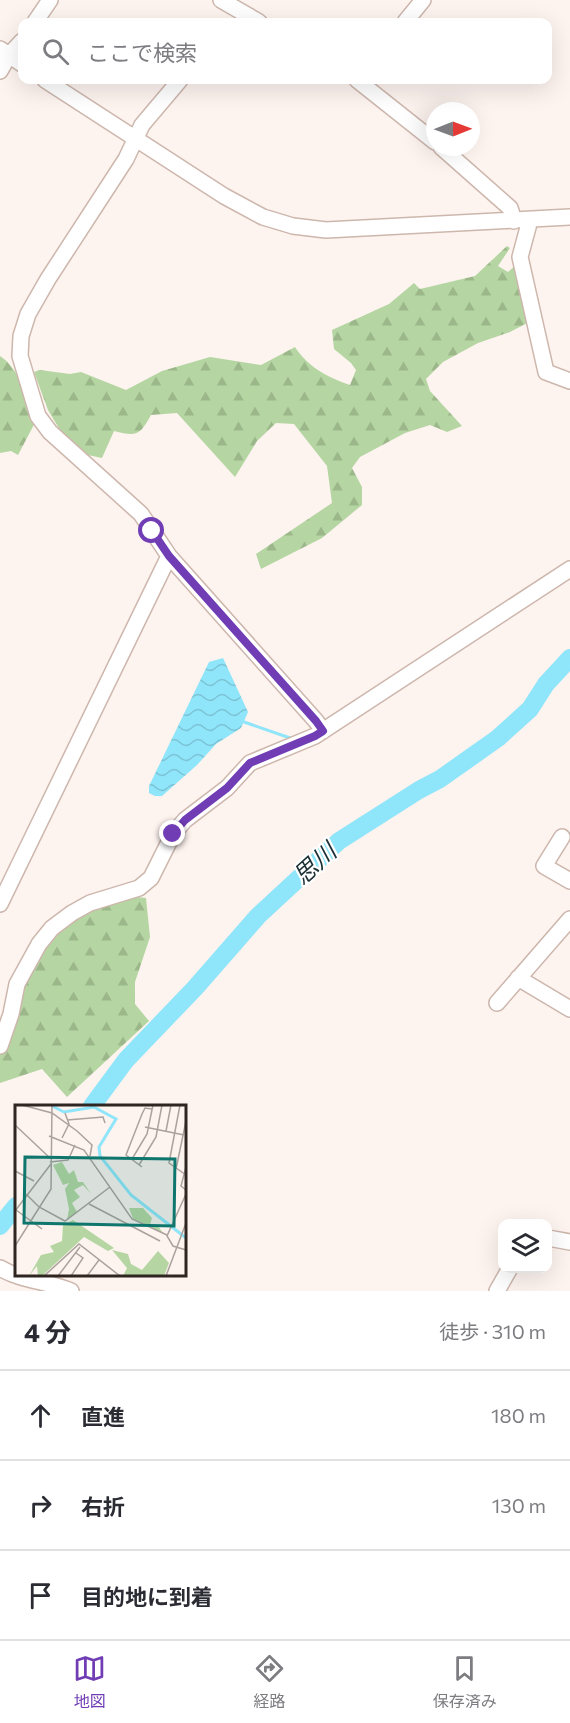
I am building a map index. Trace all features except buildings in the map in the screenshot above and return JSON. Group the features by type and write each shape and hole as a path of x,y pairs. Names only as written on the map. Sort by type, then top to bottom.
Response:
{"street":[{"path":"38,18 50,0"},
{"path":"408,18 423,0"},
{"path":"231,2 248,18"},
{"path":"0,71 4,52 18,43"},
{"path":"4,52 18,61"},
{"path":"51,84 224,196 263,217 293,226 326,230 514,221 569,215"},
{"path":"177,84 142,125 126,159 48,279 28,314 21,336 20,356 38,416 50,432 141,514 169,556 323,731"},
{"path":"365,84 426,135"},
{"path":"451,156 510,208 514,221"},
{"path":"530,220 520,256 546,372 570,381"},
{"path":"0,904 169,556"},
{"path":"0,1046 11,1014 17,984 39,944 52,928 90,903 139,888 151,878 173,834 185,820 227,788 250,763 315,736 570,569"},
{"path":"562,837 544,866 570,881"},
{"path":"497,1003 570,920"},
{"path":"519,978 570,1009"},
{"path":"552,1240 570,1242"},
{"path":"0,1268 15,1275"},
{"path":"497,1291 508,1273"},
{"path":"20,1276 71,1291"}],"green space":[{"path":"507,246 510,248 498,266 508,272 517,264 529,322 510,332 478,343 443,362 426,379 430,391 462,426 447,432 430,425 405,433 360,457 352,468 362,487 362,505 322,538 261,569 256,554 332,503 327,466 294,424 276,423 257,441 235,477 177,413 151,415 144,427 137,433 114,431 102,458 88,455 60,430 48,410 34,372 40,370 70,374 81,372 126,390 162,371 210,357 261,365 295,347 319,371 350,385 356,370 334,349 332,330 389,304 414,283 420,289 475,276"},
{"path":"0,356 7,361 18,376 37,419 18,455 11,451 0,453"},
{"path":"129,896 146,898 150,937 135,982 135,1004 149,1021 67,1097 42,1069 0,1083 0,1049 22,983 51,934 81,913"}],"water":[{"path":"223,658 248,712 241,728 216,744 197,765 162,796 149,793 149,786 209,662"}],"waterway":[{"name":"思川","path":"93,1105 126,1060 195,988 258,916 339,841 440,779 498,738 530,709 546,684 570,658"},
{"path":"244,722 293,739"},
{"name":"思川","path":"0,1226 15,1207"}],"route":[{"path":"152,531 169,556 323,731 250,763 227,788 185,820 173,834"}]}
